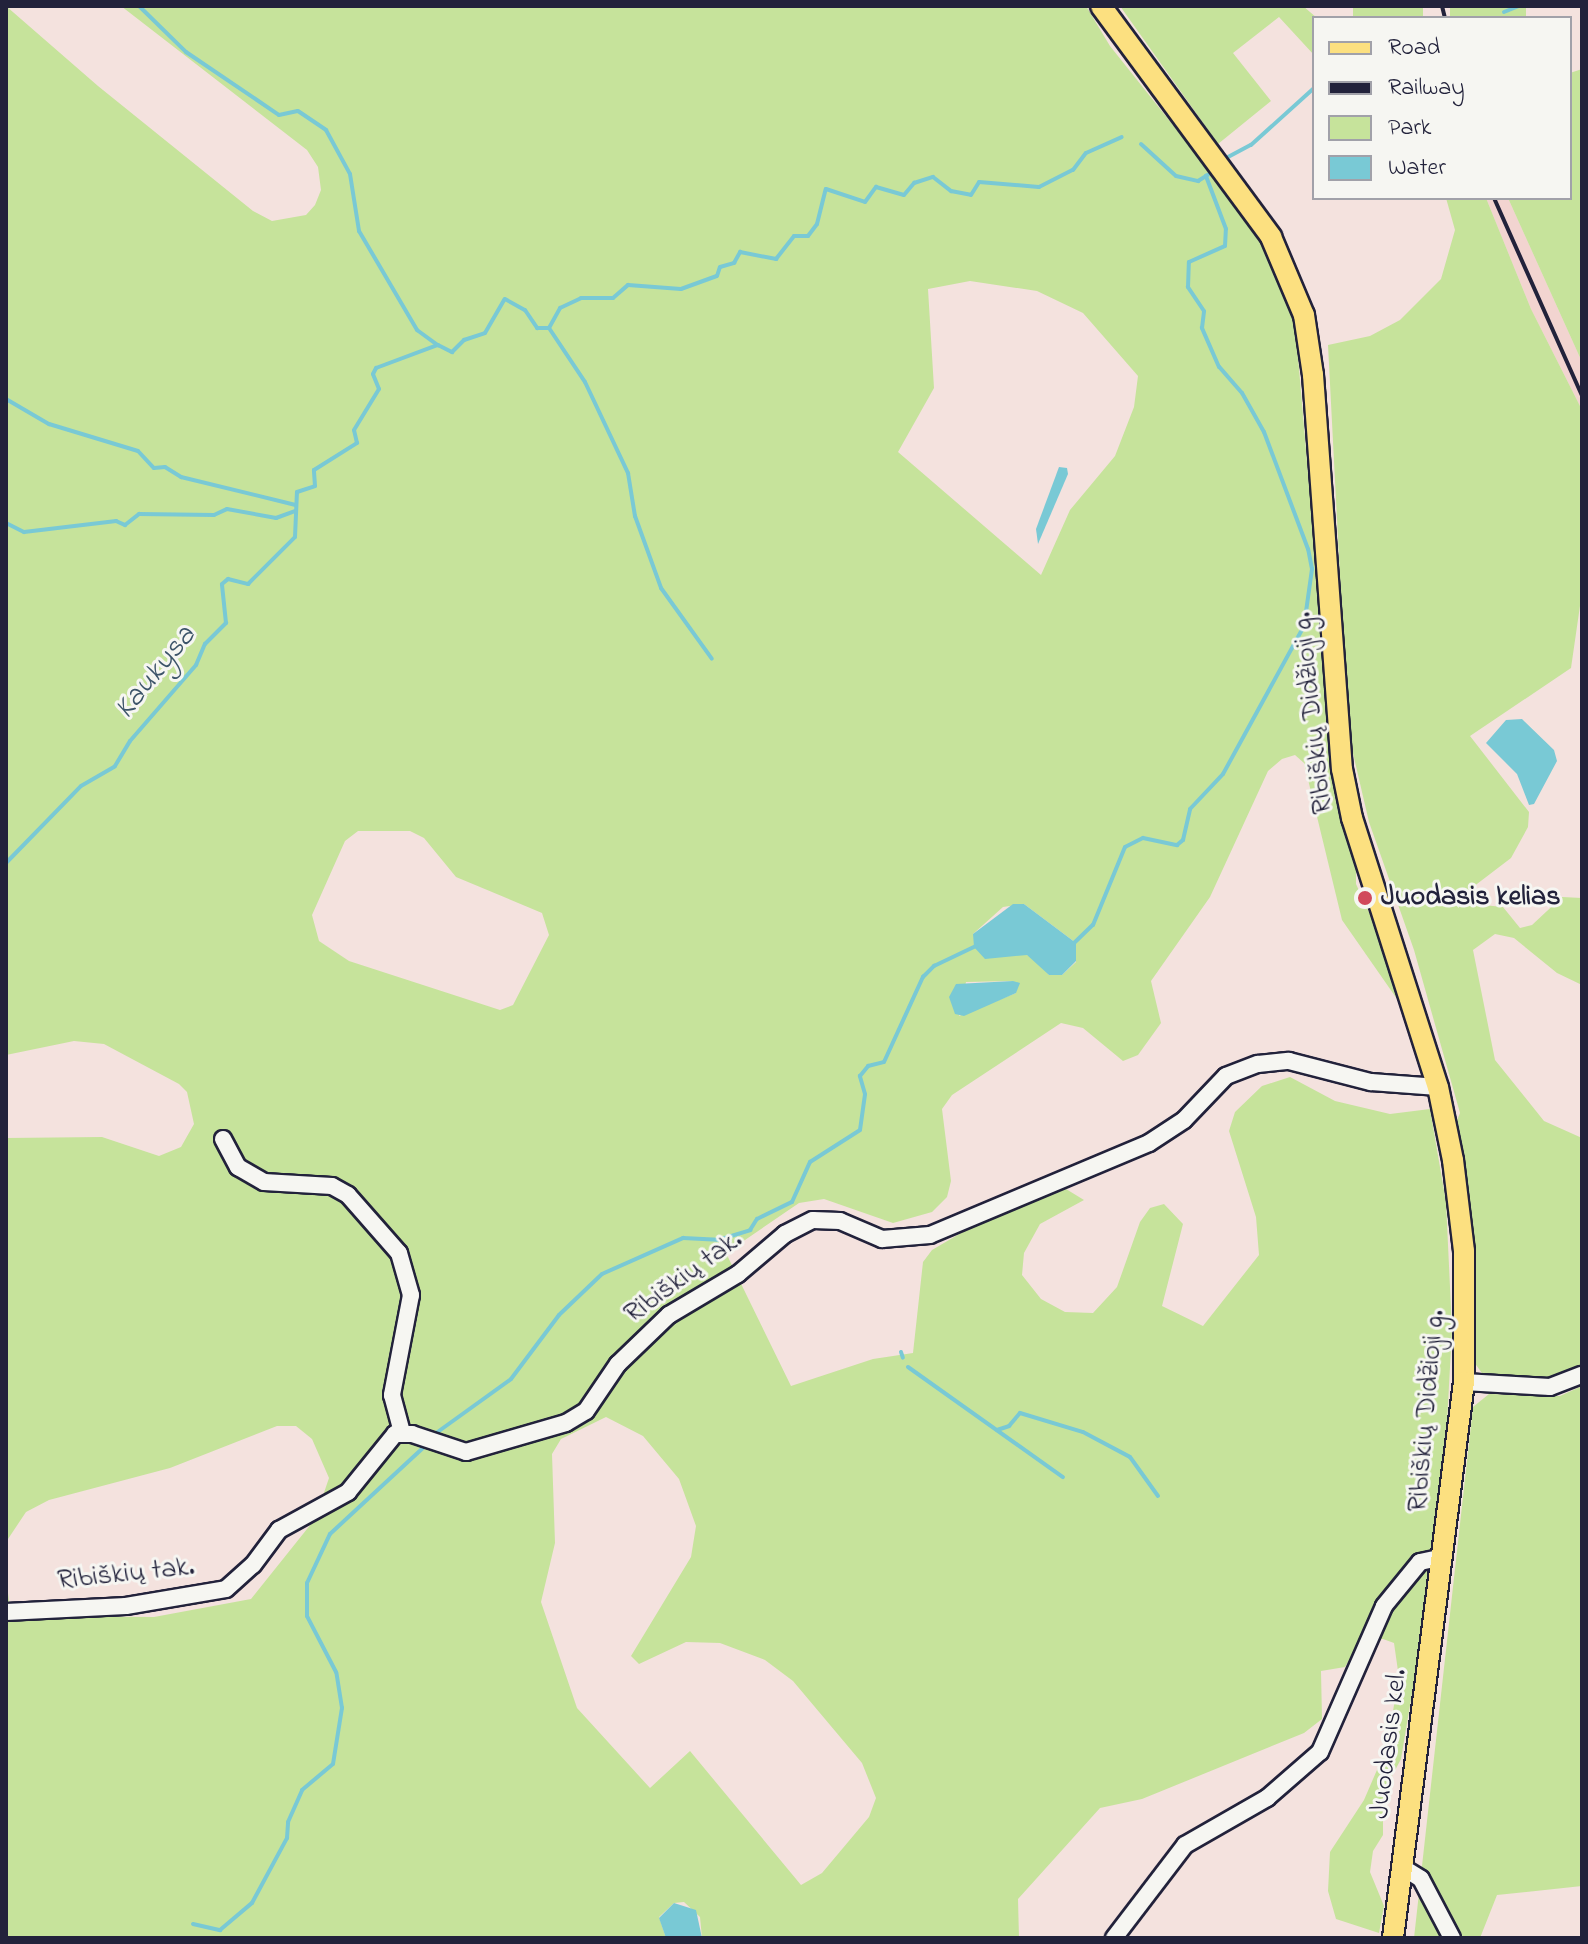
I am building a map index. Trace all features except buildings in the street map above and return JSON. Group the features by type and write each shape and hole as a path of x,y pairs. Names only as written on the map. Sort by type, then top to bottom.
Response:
{"main road":[{"name":"Ribiškių Didžioji g.","path":"1101,6 1271,237 1304,315 1313,375 1342,769 1352,818 1438,1087 1463,1237 1464,1382 1443,1557"},
{"name":"Juodasis kel.","path":"1393,1938 1443,1557"}],"street":[{"name":"Ribiškių tak.","path":"6,1612 126,1606 226,1589 253,1565 279,1530 348,1492 391,1438 402,1432 466,1452 566,1423 586,1411 618,1364 645,1336 738,1274 797,1226 828,1220 882,1239 930,1235 1157,1139 1184,1120 1226,1076 1258,1064 1289,1061 1371,1082 1438,1087"},
{"path":"223,1139 238,1167 264,1182 332,1186 348,1195 399,1253 411,1295 392,1395 402,1432"},
{"path":"1464,1382 1550,1387 1582,1375"},
{"path":"1114,1938 1185,1845 1267,1798 1320,1752 1384,1606 1420,1562 1443,1557"},
{"path":"1402,1867 1421,1879 1452,1938"}],"shaded area":[{"path":"1487,200 1509,200 1582,362 1582,410 1531,309"}],"green space":[{"path":"6,6 98,86 253,211 272,221 306,215 315,205 321,190 318,167 307,150 121,6 1086,6 1110,46 1247,218 1273,260 1295,322 1334,775 1356,859 1356,884 1380,936 1404,1009 1342,920 1304,763 1295,755 1282,759 1268,771 1210,897 1151,981 1161,1023 1138,1055 1123,1061 1083,1028 1061,1023 952,1095 942,1109 951,1181 947,1197 932,1212 893,1223 824,1199 799,1203 726,1253 791,1386 873,1359 913,1353 923,1262 932,1250 978,1223 1066,1189 1084,1200 1040,1224 1024,1253 1022,1275 1041,1299 1065,1312 1093,1313 1117,1287 1140,1222 1150,1208 1164,1204 1183,1224 1162,1306 1203,1326 1259,1255 1256,1217 1229,1131 1235,1112 1262,1086 1290,1077 1335,1101 1390,1114 1430,1109 1446,1202 1452,1330 1446,1441 1428,1598 1401,1759 1383,1793 1383,1835 1373,1851 1370,1872 1384,1906 1379,1933 1336,1919 1328,1891 1330,1852 1364,1800 1386,1749 1399,1678 1394,1643 1383,1639 1361,1640 1345,1667 1321,1671 1322,1719 1304,1733 1142,1799 1100,1808 1018,1899 1019,1938 702,1938 700,1917 684,1902 674,1903 659,1917 666,1938 6,1938 6,1578 11,1616 154,1617 251,1599 315,1519 329,1478 312,1439 296,1426 277,1426 170,1468 49,1500 26,1512 6,1542 6,1138 102,1137 159,1156 181,1147 194,1124 187,1092 179,1084 104,1044 74,1041 6,1055","holes":["970,281 1037,291 1083,313 1138,376 1134,407 1115,456 1070,510 1041,575 898,452 934,388 928,289","358,831 410,831 424,838 456,877 542,913 549,935 513,1005 500,1010 349,961 319,941 312,915 345,841","1024,904 1076,943 1076,962 1062,975 1049,975 1035,958 973,934 1003,907","1013,981 1016,993 959,1016 966,982","606,1417 643,1436 679,1479 696,1526 691,1557 631,1656 639,1664 686,1642 720,1643 765,1660 793,1681 862,1763 876,1798 869,1817 822,1873 801,1885 690,1751 650,1788 577,1708 541,1602 555,1543 552,1454 561,1439"]},
{"path":"1120,6 1303,6 1315,16 1312,16 1312,53 1279,17 1233,53 1271,101 1218,144"},
{"path":"1353,6 1423,6 1423,16 1353,16"},
{"path":"1450,6 1526,6 1526,16 1450,16"},
{"path":"1582,69 1582,362 1509,200 1572,200 1572,72"},
{"path":"1447,200 1487,200 1531,309 1582,410 1582,592 1571,668 1470,736 1529,812 1528,827 1511,858 1473,887 1483,905 1503,907 1520,928 1532,925 1562,897 1582,898 1582,985 1557,973 1514,938 1495,934 1473,950 1495,1060 1544,1121 1582,1138 1582,1365 1568,1375 1543,1381 1484,1376 1474,1362 1472,1242 1456,1123 1460,1113 1414,950 1369,822 1348,732 1328,345 1370,336 1400,320 1441,279 1455,230"},
{"path":"1582,1386 1582,1886 1497,1895 1480,1938 1414,1938 1473,1407 1489,1394 1560,1396"}],"water":[{"path":"1059,467 1067,468 1068,474 1038,544 1036,529"},
{"path":"1522,719 1554,750 1557,761 1534,804 1529,805 1517,774 1486,743 1506,720"},
{"path":"1013,904 1024,904 1076,943 1076,961 1062,975 1049,975 1027,955 985,959 974,947 973,934"},
{"path":"1020,983 1016,993 964,1016 955,1014 949,997 956,984"},
{"path":"674,1903 696,1910 702,1938 666,1938 659,1918"}],"waterway":[{"path":"139,6 186,52 279,115 298,111 326,130 350,174 359,231 417,330 438,345"},
{"name":"Kaukysa","path":"1504,12 1519,6"},
{"name":"Kaukysa","path":"1228,157 1251,145 1312,90"},
{"name":"Kaukysa","path":"6,863 81,786 115,766 130,741 196,665 205,644 226,623 222,584 228,579 248,584 295,537 297,492 315,486 314,470 357,443 354,430 379,389 373,374 376,368 438,345 452,352 464,340 485,333 505,299 525,310 537,328 549,328 560,308 581,298 613,298 628,285 681,289 717,276 720,267 734,263 740,252 776,259 794,236 808,236 817,224 826,189 865,202 876,187 904,195 914,183 933,177 951,191 971,195 979,182 1039,187 1073,170 1086,153 1122,137"},
{"name":"Kaukysa","path":"1141,144 1176,176 1198,181 1209,174"},
{"path":"1073,944 1093,925 1125,847 1143,838 1177,845 1183,840 1190,809 1223,774 1304,626 1312,569 1308,549 1264,432 1242,393 1219,367 1202,328 1204,311 1188,287 1189,262 1225,246 1226,229 1206,176"},
{"path":"549,328 585,382 628,473 635,516 661,588 712,659"},
{"path":"6,399 49,424 138,451 154,468 165,467 181,477 296,505"},
{"path":"6,523 24,532 116,521 125,525 139,514 214,515 227,509 276,518 295,511"},
{"path":"432,1436 511,1379 559,1315 602,1274 683,1238 718,1240 750,1230 757,1219 792,1202 810,1162 860,1130 865,1094 860,1076 868,1066 884,1062 923,977 934,966 976,946"},
{"path":"901,1352 903,1358"},
{"path":"908,1367 1063,1477"},
{"path":"997,1430 1009,1426 1020,1413 1083,1432 1130,1457 1158,1496"},
{"path":"193,1924 220,1930 252,1903 287,1838 288,1822 302,1790 333,1764 342,1708 336,1672 307,1616 307,1583 330,1534 423,1448"}],"railway":[{"path":"1442,6 1444,16"},
{"path":"1495,200 1582,396"}],"place":[{"name":"Juodasis kelias","path":"1365,898"}]}
